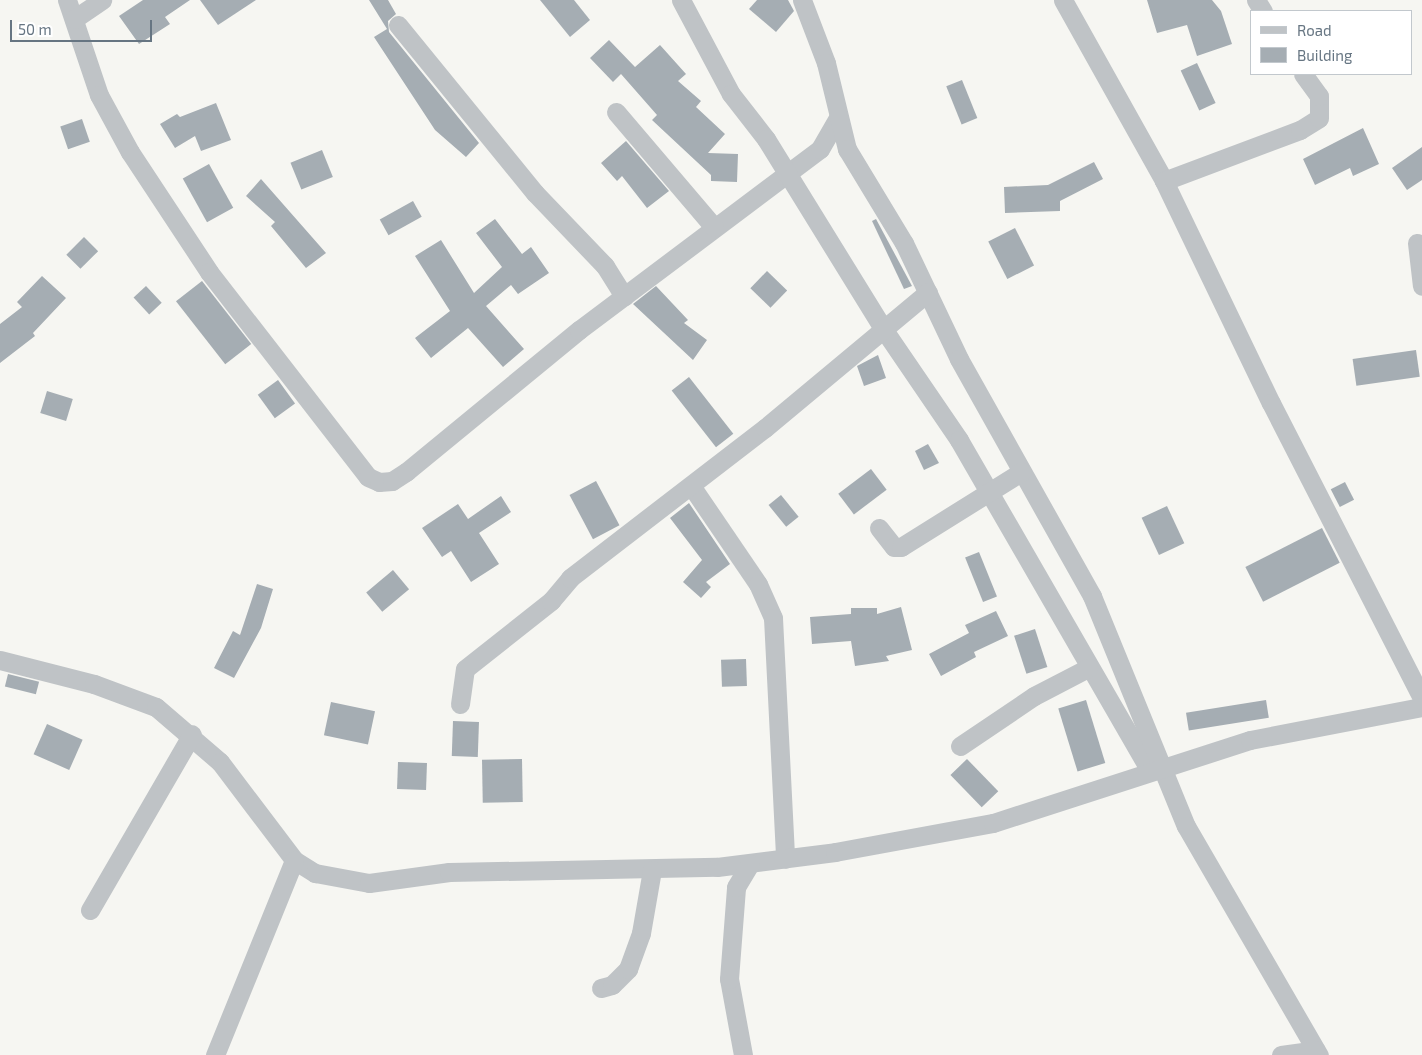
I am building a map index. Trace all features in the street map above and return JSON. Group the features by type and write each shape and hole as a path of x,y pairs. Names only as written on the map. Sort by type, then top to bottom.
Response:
{"street":[{"path":"67,0 100,95 130,152 209,272 373,480 392,481 406,472 624,296 820,149 838,118"},
{"path":"74,19 102,0"},
{"path":"681,0 732,94 788,173 882,327 990,491 1088,668 1157,768"},
{"path":"802,0 826,63 847,149 885,208 1021,472 1092,596 1157,768 1186,826 1317,1052 1284,1054"},
{"path":"1063,0 1164,181 1271,403 1422,698"},
{"path":"398,25 536,193 605,266 624,296"},
{"path":"1164,181 1300,130 1319,118 1319,96 1304,75"},
{"path":"616,112 714,227"},
{"path":"820,149 847,149"},
{"path":"1417,243 1422,286"},
{"path":"460,704 465,669 551,601 570,578 692,487 882,327 928,292"},
{"path":"879,528 894,547 901,548 1021,472"},
{"path":"692,487 758,584 774,618 784,859"},
{"path":"0,660 128,695 156,707 192,734 220,762 294,860 315,873 369,883 449,872 652,870 717,867 784,859 992,823 1157,768 1292,730 1422,707"},
{"path":"960,746 1018,706 1088,668"},
{"path":"90,910 192,734"},
{"path":"215,1055 294,860"},
{"path":"743,1055 729,979 736,886 750,864"},
{"path":"717,867 736,886"},
{"path":"601,988 612,985 628,969 640,933 652,870"},
{"path":"1284,1054 1300,1022"}],"building":[{"path":"143,0 190,0 165,17 170,24 139,44 119,16"},
{"path":"200,0 256,0 218,25"},
{"path":"369,0 388,0 396,14 388,21 389,32 479,143 466,157 435,130 374,37 387,29"},
{"path":"540,0 574,0 590,20 570,37"},
{"path":"757,0 788,0 794,11 776,32 749,9"},
{"path":"1147,0 1212,0 1221,11 1232,44 1197,56 1187,25 1157,33"},
{"path":"609,40 635,67 660,45 686,74 678,81 701,101 696,107 725,134 708,153 738,154 737,182 711,181 711,175 652,120 657,115 621,74 613,82 590,58"},
{"path":"1197,63 1216,103 1199,110 1181,71"},
{"path":"962,80 977,118 962,124 946,86"},
{"path":"216,103 231,140 201,151 195,136 175,148 160,124 177,114 180,117"},
{"path":"82,119 90,142 68,149 60,126"},
{"path":"1363,128 1379,164 1353,176 1350,168 1315,185 1303,159"},
{"path":"626,141 669,191 647,208 622,176 617,181 601,163"},
{"path":"1422,147 1422,180 1407,190 1392,168"},
{"path":"322,150 333,177 301,190 290,163"},
{"path":"1094,162 1103,179 1060,201 1060,211 1005,213 1004,187 1048,185"},
{"path":"209,164 233,208 207,222 183,179"},
{"path":"261,179 326,253 306,268 271,226 275,222 246,196"},
{"path":"413,201 422,217 388,235 380,219"},
{"path":"495,219 522,254 531,247 549,273 518,294 511,285 486,306 524,349 503,367 468,328 431,358 415,338 450,311 415,256 441,240 474,293 502,267 476,233"},
{"path":"876,219 912,286 904,289 872,221"},
{"path":"1015,228 1034,265 1007,279 988,242"},
{"path":"84,237 98,251 80,269 66,255"},
{"path":"767,271 787,290 770,308 750,288"},
{"path":"42,276 66,298 33,333 35,336 0,363 0,324 22,307 17,302"},
{"path":"202,281 251,344 225,364 176,301"},
{"path":"146,286 162,303 149,314 134,298"},
{"path":"656,286 688,320 684,323 707,340 693,360 633,304"},
{"path":"1416,350 1420,377 1356,386 1353,359"},
{"path":"878,355 886,378 864,386 857,366"},
{"path":"689,377 733,434 716,447 672,391"},
{"path":"278,380 295,403 275,418 258,395"},
{"path":"47,391 73,399 66,421 40,413"},
{"path":"928,444 939,463 924,470 915,451"},
{"path":"871,469 887,490 854,514 838,494"},
{"path":"596,481 619,525 593,539 570,495"},
{"path":"1345,482 1354,500 1340,507 1331,489"},
{"path":"781,495 799,517 786,527 769,505"},
{"path":"501,496 511,512 479,533 499,564 471,582 451,551 442,557 422,528 458,504 468,519"},
{"path":"689,503 730,564 706,582 711,587 701,598 683,582 702,560 670,518"},
{"path":"1167,506 1184,543 1159,555 1142,518"},
{"path":"1322,528 1340,563 1263,602 1245,567"},
{"path":"979,552 997,597 983,602 965,558"},
{"path":"393,570 409,589 382,612 366,592"},
{"path":"257,584 273,589 261,628 234,678 214,668 233,631 240,635"},
{"path":"901,607 912,650 886,656 889,661 855,666 851,641 812,644 810,617 851,614 851,608 877,608 877,614"},
{"path":"996,611 1008,636 974,652 976,657 941,676 929,654 969,633 965,625"},
{"path":"1035,629 1047,667 1026,674 1014,636"},
{"path":"746,659 747,686 722,687 721,660"},
{"path":"8,674 39,682 36,694 5,687"},
{"path":"1086,700 1105,763 1078,772 1058,708"},
{"path":"1266,700 1269,718 1189,730 1186,713"},
{"path":"331,702 375,711 368,745 324,735"},
{"path":"453,721 479,722 478,757 452,756"},
{"path":"47,724 83,740 69,770 34,754"},
{"path":"522,759 523,802 483,803 482,760"},
{"path":"967,759 998,791 982,807 950,775"},
{"path":"398,762 427,763 426,790 397,789"}]}
